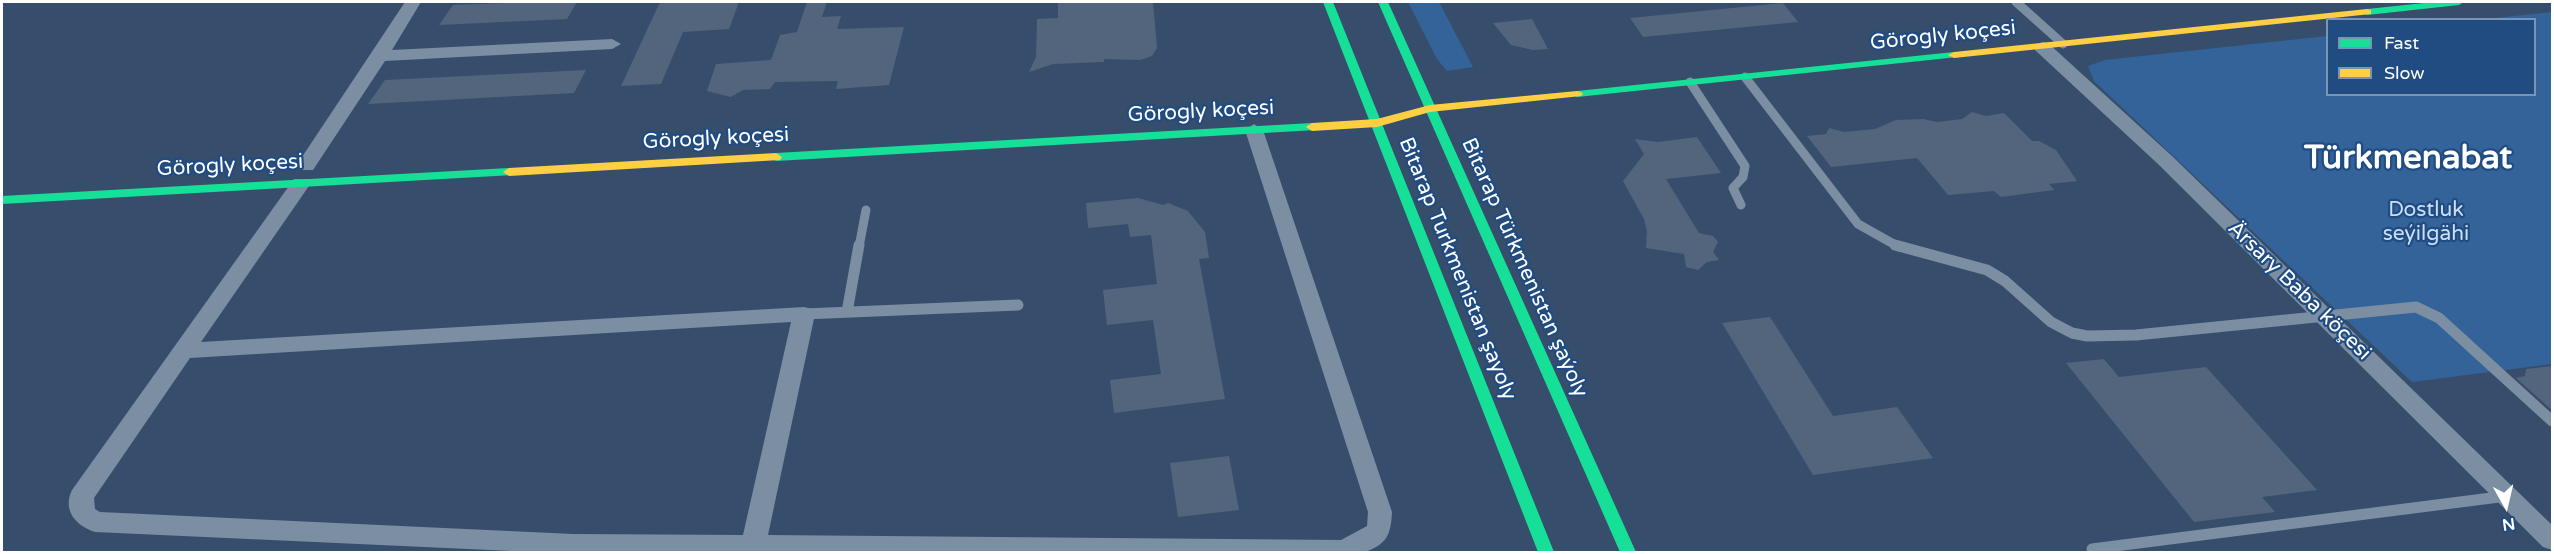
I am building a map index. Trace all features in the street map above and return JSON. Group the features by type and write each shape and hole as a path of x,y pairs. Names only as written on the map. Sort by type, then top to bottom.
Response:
{"main road":[{"name":"Bitarap Turkmenistan şayoly","path":"1328,2 1364,106 1377,123 1546,552"},
{"name":"Bitarap Türkmenistan şaýoly","path":"1383,2 1628,552"},
{"name":"Görogly koçesi","path":"1364,106 1430,109 2458,2"},
{"name":"Görogly koçesi","path":"2,200 300,172 1377,123 1430,109"},
{"name":"Görogly koçesi","path":"300,172 330,165"}],"street":[{"path":"413,2 380,56 300,172 183,351 81,497 83,514 95,522 573,544 1341,550 1362,543 1379,531 1380,512 1254,130"},
{"path":"380,56 612,44"},
{"name":"Ärsary Baba köçesi","path":"2052,45 2165,160 2553,540"},
{"path":"183,351 804,314 753,546"}],"lane":[{"path":"2016,2 2052,45"},
{"path":"1745,77 1858,224 1875,238 1922,254 1977,265 1996,274 2057,326 2072,333 2100,338 2326,318 2400,307 2416,307 2429,311 2553,421"},
{"path":"1690,82 1745,166 1743,177 1733,188 1741,205"},
{"path":"847,312 866,210"},
{"path":"804,314 1018,305"},
{"path":"2092,549 2507,496"}],"green space":[{"path":"1408,2 1439,2 1473,67 1447,71 1437,59"},
{"name":"Dostluk seýilgähi","path":"2552,12 2552,364 2412,382 2094,81 2088,66 2105,60 2326,36 2326,96 2536,96 2536,18 2495,18"}],"building":[{"path":"577,2 567,19 439,25 453,5"},
{"path":"660,2 739,2 729,29 683,32 661,84 621,86"},
{"path":"807,2 827,2 822,17 841,16 837,29 904,27 889,85 836,89 838,81 775,82 770,89 743,90 731,97 707,91 716,64 771,60 780,35 797,32"},
{"path":"1058,2 1153,2 1157,48 1152,56 1140,60 1104,59 1104,62 1053,64 1029,72 1036,57 1037,19 1058,18"},
{"path":"1783,3 1798,22 1643,37 1630,18"},
{"path":"1532,19 1548,49 1533,50 1511,45 1493,23"},
{"path":"586,70 574,93 368,104 385,80"},
{"path":"1972,112 1986,116 2004,113 2032,141 2039,141 2056,150 2077,181 2049,184 2054,190 2001,197 1994,191 1948,195 1917,158 1831,167 1807,136 1826,134 1829,128 1844,132 1875,129 1896,120 1923,119 1937,122 1962,119"},
{"path":"1697,137 1721,173 1666,179 1699,233 1713,236 1718,242 1713,252 1719,260 1707,262 1698,270 1686,267 1684,254 1646,248 1647,231 1644,219 1623,181 1644,154 1635,139 1658,142"},
{"path":"1138,198 1163,205 1168,203 1188,211 1205,232 1209,258 1199,259 1225,399 1114,413 1110,380 1161,374 1153,320 1107,325 1103,290 1157,284 1151,235 1130,237 1128,224 1088,228 1086,203"},
{"path":"1770,317 1833,416 1897,407 1933,458 1813,475 1722,323"},
{"path":"2104,359 2119,377 2206,367 2317,490 2262,497 2275,512 2194,522 2066,363"},
{"path":"2553,366 2553,411 2516,378 2525,376 2526,369"},
{"path":"1229,456 1239,510 1178,517 1170,463"}],"traffic: fast":[{"path":"1328,2 1546,552"},
{"path":"1383,2 1628,552"},
{"path":"2367,12 2459,2"},
{"path":"1577,94 1954,55"},
{"path":"776,157 1312,127"},
{"path":"2,200 509,172"}],"traffic: slow":[{"path":"1954,55 2367,12"},
{"path":"1312,127 1377,123 1430,109 1577,94"},
{"path":"509,172 776,157"}],"district":[{"name":"Türkmenabat","path":"2408,159"}]}
